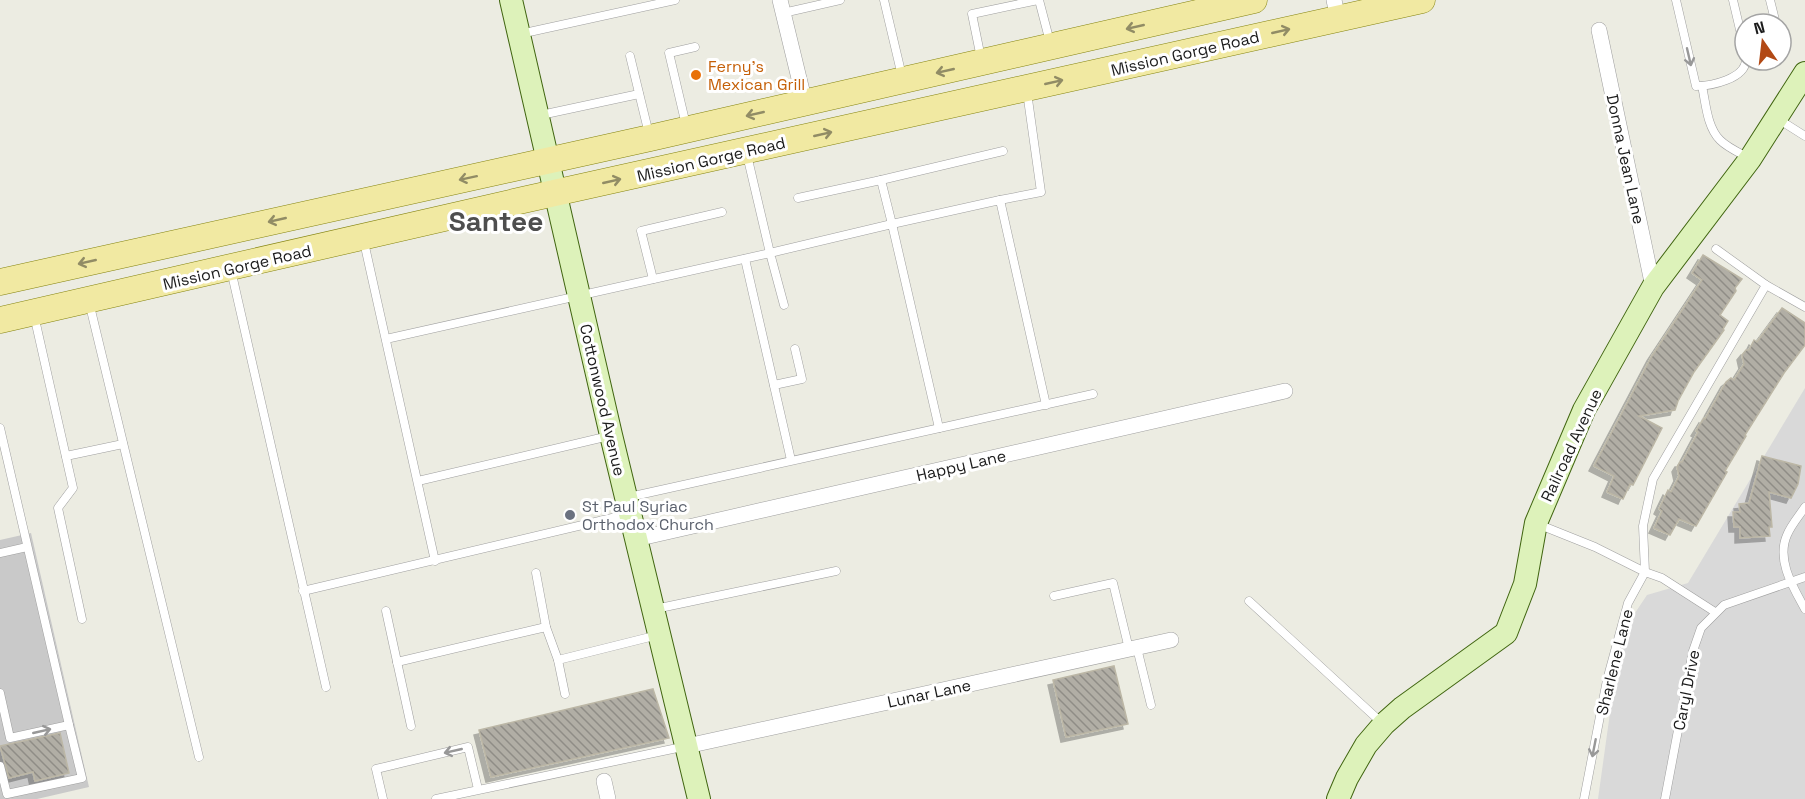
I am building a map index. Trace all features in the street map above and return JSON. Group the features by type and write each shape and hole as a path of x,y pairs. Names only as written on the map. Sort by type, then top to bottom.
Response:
{"main road":[{"name":"Mission Gorge Road","path":"0,282 805,103 1052,46 1175,14 1226,3 1254,0"},
{"name":"Mission Gorge Road","path":"0,320 1026,88 1336,9 1422,0"}],"street":[{"name":"Cottonwood Avenue","path":"511,0 578,295 699,799"},
{"path":"781,7 805,103"},
{"name":"Donna Jean Lane","path":"1599,30 1653,287"},
{"name":"Railroad Avenue","path":"1338,799 1347,777 1366,745 1384,724 1402,708 1506,633 1525,584 1536,523 1584,410 1653,287 1750,159 1805,73"},
{"name":"Happy Lane","path":"636,539 1285,391"},
{"name":"Lunar Lane","path":"687,746 1171,640"},
{"path":"603,781 608,799"}],"lane":[{"path":"518,34 675,0"},
{"path":"781,7 840,0"},
{"path":"884,0 903,80"},
{"path":"982,62 972,14 1039,0 1052,46"},
{"path":"1676,0 1696,86 1730,78 1740,72"},
{"path":"687,129 669,53 695,47"},
{"path":"630,56 650,138"},
{"path":"1702,86 1709,120 1715,134 1722,142 1750,159"},
{"path":"386,339 1041,192 1026,88"},
{"path":"537,116 639,94"},
{"path":"1776,118 1805,136"},
{"path":"746,151 784,305"},
{"path":"798,198 1003,152"},
{"path":"881,180 939,428"},
{"path":"1000,200 1046,405"},
{"path":"653,279 641,231 722,212"},
{"path":"363,237 435,561"},
{"path":"1716,249 1766,285 1805,307"},
{"path":"745,259 791,460"},
{"path":"230,268 326,687"},
{"path":"1645,572 1643,525 1653,479 1766,285"},
{"path":"89,300 199,757"},
{"path":"33,313 73,488 58,508 82,619"},
{"path":"774,385 802,379 795,349"},
{"path":"303,591 435,561 791,460 1093,394"},
{"path":"0,428 82,778 7,794 0,766"},
{"path":"418,481 611,435"},
{"path":"66,456 123,444"},
{"path":"1805,507 1787,534 1783,552 1790,582 1805,609"},
{"path":"1536,523 1662,578 1715,612"},
{"path":"0,553 27,547"},
{"path":"654,610 836,571"},
{"name":"Sharlene Lane","path":"1584,799 1607,680 1629,603 1645,572"},
{"path":"536,573 546,627 558,660 565,694"},
{"name":"Caryl Drive","path":"1665,799 1693,651 1701,628 1724,605 1805,577"},
{"path":"1054,596 1113,583 1151,705"},
{"path":"1249,601 1384,724"},
{"path":"386,611 411,726"},
{"path":"397,662 546,627"},
{"path":"558,660 660,635"},
{"path":"0,693 10,738"},
{"path":"0,741 69,725"},
{"path":"436,799 687,746"},
{"path":"382,799 376,769 468,747 478,789"}],"shaded area":[{"path":"1805,388 1805,799 1598,799 1621,634 1647,595 1688,583"},
{"path":"31,533 89,787 37,799 0,799 0,540"}],"building":[{"path":"1703,255 1742,279 1720,315 1728,321 1724,330 1694,372 1675,410 1639,416 1662,428 1633,485 1630,484 1623,499 1607,492 1614,476 1594,466 1652,356 1702,280 1692,273"},
{"path":"1782,308 1805,323 1805,345 1784,373 1745,435 1696,526 1679,519 1670,535 1654,528 1662,511 1659,509 1668,490 1671,492 1679,476 1677,467 1698,432 1696,431 1726,382 1731,378 1734,380 1744,364 1742,355 1749,350 1754,340 1757,342"},
{"path":"1762,456 1801,466 1798,484 1791,498 1769,492 1772,527 1769,527 1770,536 1740,538 1740,527 1734,527 1733,512 1740,512 1739,504 1749,503"},
{"path":"1114,666 1128,724 1066,737 1053,680"},
{"path":"653,689 669,738 491,777 479,730"},
{"path":"60,733 69,773 35,781 33,772 9,778 0,746"}],"place":[{"name":"Ferny's Mexican Grill","path":"696,75"},
{"name":"St Paul Syriac Orthodox Church","path":"570,515"}],"district":[{"name":"Santee","path":"496,221"}]}
